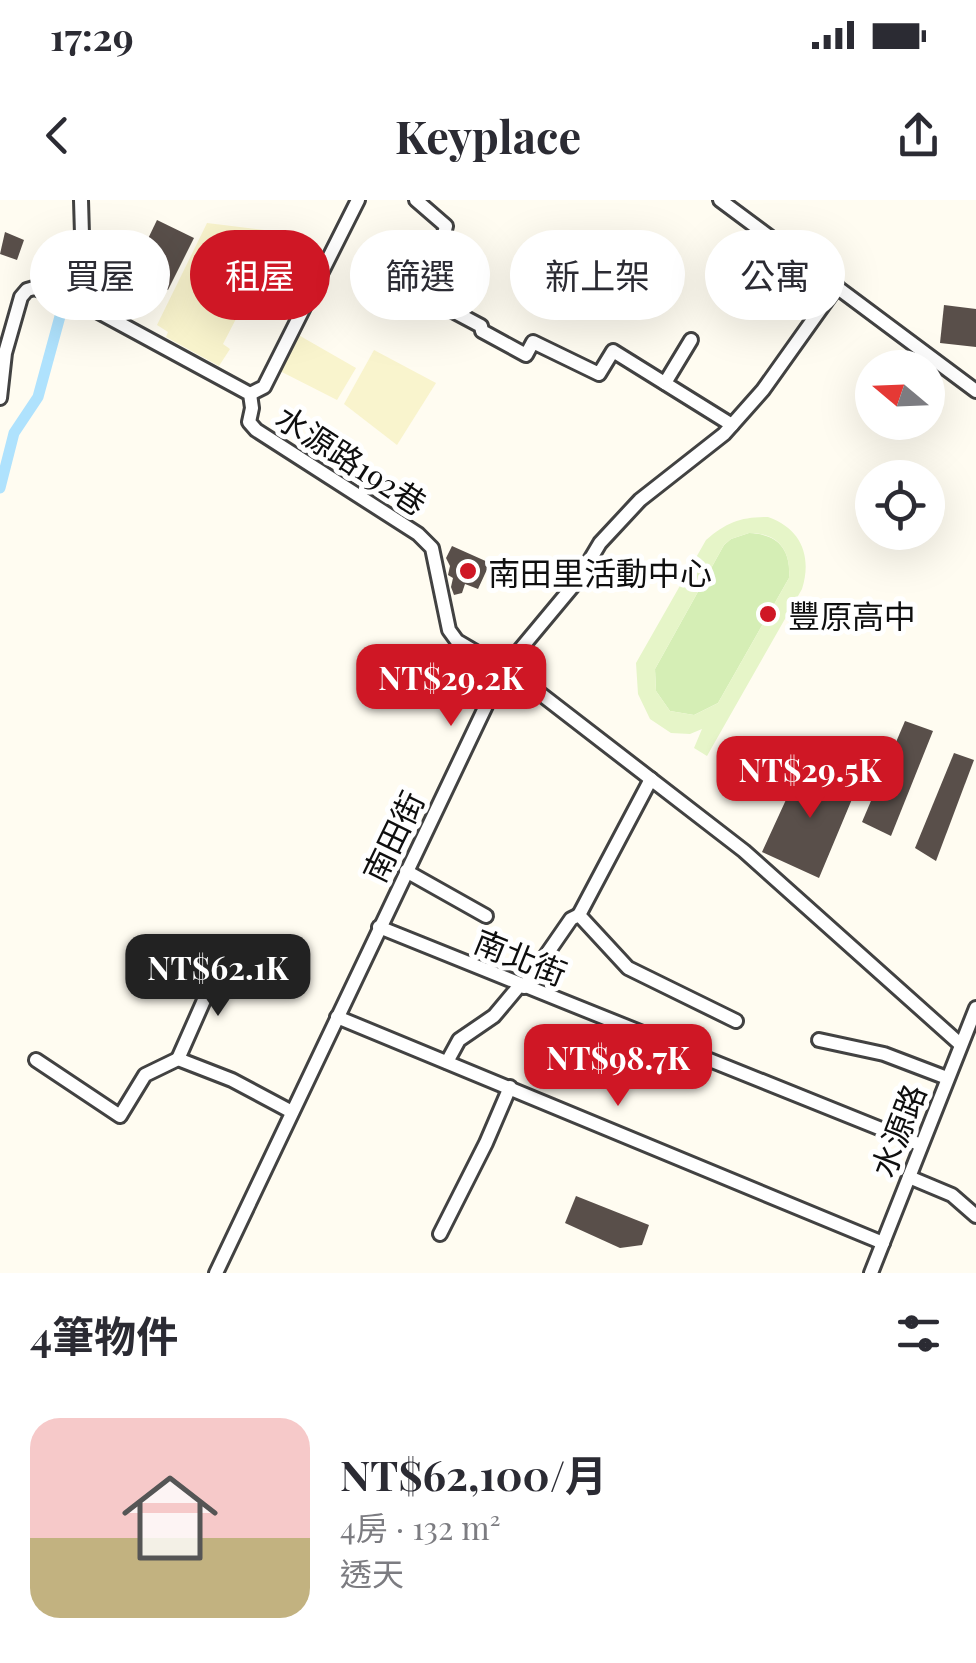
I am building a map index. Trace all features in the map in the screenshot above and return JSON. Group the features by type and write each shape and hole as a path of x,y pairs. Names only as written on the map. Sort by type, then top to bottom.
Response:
{"street":[{"path":"81,200 82,230"},
{"path":"250,394 264,387 358,200"},
{"path":"416,200 446,226 419,293 482,326 482,331 526,355 533,342 598,374 612,351 732,426"},
{"path":"720,200 761,230"},
{"name":"水源路192巷","path":"2,354 21,297 30,289"},
{"path":"845,292 976,391"},
{"name":"水源路192巷","path":"114,320 250,394 249,422 256,430 386,512 432,548 449,630 458,641 520,678 744,852 960,1044"},
{"name":"南田街","path":"216,1273 502,670 578,580 600,543 626,514 732,426 813,320"},
{"path":"665,383 691,340"},
{"path":"0,398 2,354"},
{"path":"447,1062 458,1040 494,1016 522,986 571,919 579,915 651,780"},
{"path":"406,871 486,916"},
{"path":"579,915 628,968 736,1020"},
{"name":"南北街","path":"380,927 921,1145"},
{"path":"36,1060 120,1116 145,1075 178,1058 220,964"},
{"name":"水源路","path":"871,1273 976,1008"},
{"path":"336,1017 883,1244"},
{"path":"818,1040 884,1054 947,1078"},
{"path":"178,1058 232,1080 292,1112"},
{"path":"440,1234 510,1087"},
{"path":"909,1177 952,1196 976,1216"}],"shaded area":[{"path":"207,223 265,230 204,230"},
{"path":"190,258 190,320 235,320 223,344 230,349 219,366 166,337 168,332 157,325 159,320 170,320 170,298"},
{"path":"295,333 356,368 337,400 276,369"},
{"path":"374,350 436,383 397,445 344,404"}],"green space":[{"path":"768,517 789,529 802,546 806,566 802,589 707,756 694,748 702,729 690,734 671,733 650,719 638,694 636,663 706,540 735,522","holes":["749,533 781,545 788,559 789,578 718,703 694,715 670,711 656,691 655,669 724,545"]},
{"path":"749,533 768,536 781,545 788,559 789,578 718,703 694,715 670,711 656,691 655,669 724,545"}],"building":[{"path":"157,220 190,236 190,246 170,286 170,230 152,230"},
{"path":"5,232 24,240 17,260 0,254"},
{"path":"944,305 976,309 976,347 940,343"},
{"name":"南田里活動中心","path":"452,546 490,563 478,589 465,584 462,593 454,595 446,558"},
{"path":"905,721 933,731 891,836 862,822"},
{"path":"954,753 974,760 936,861 915,848"},
{"path":"798,763 851,786 855,792 819,878 762,852 796,778 793,775"},
{"path":"576,1196 649,1225 642,1245 620,1248 565,1223"}],"waterway":[{"path":"0,488 14,433 38,397 59,320"}],"place":[{"name":"南田里活動中心","path":"468,571"},
{"name":"豐原高中","path":"768,614"}]}
